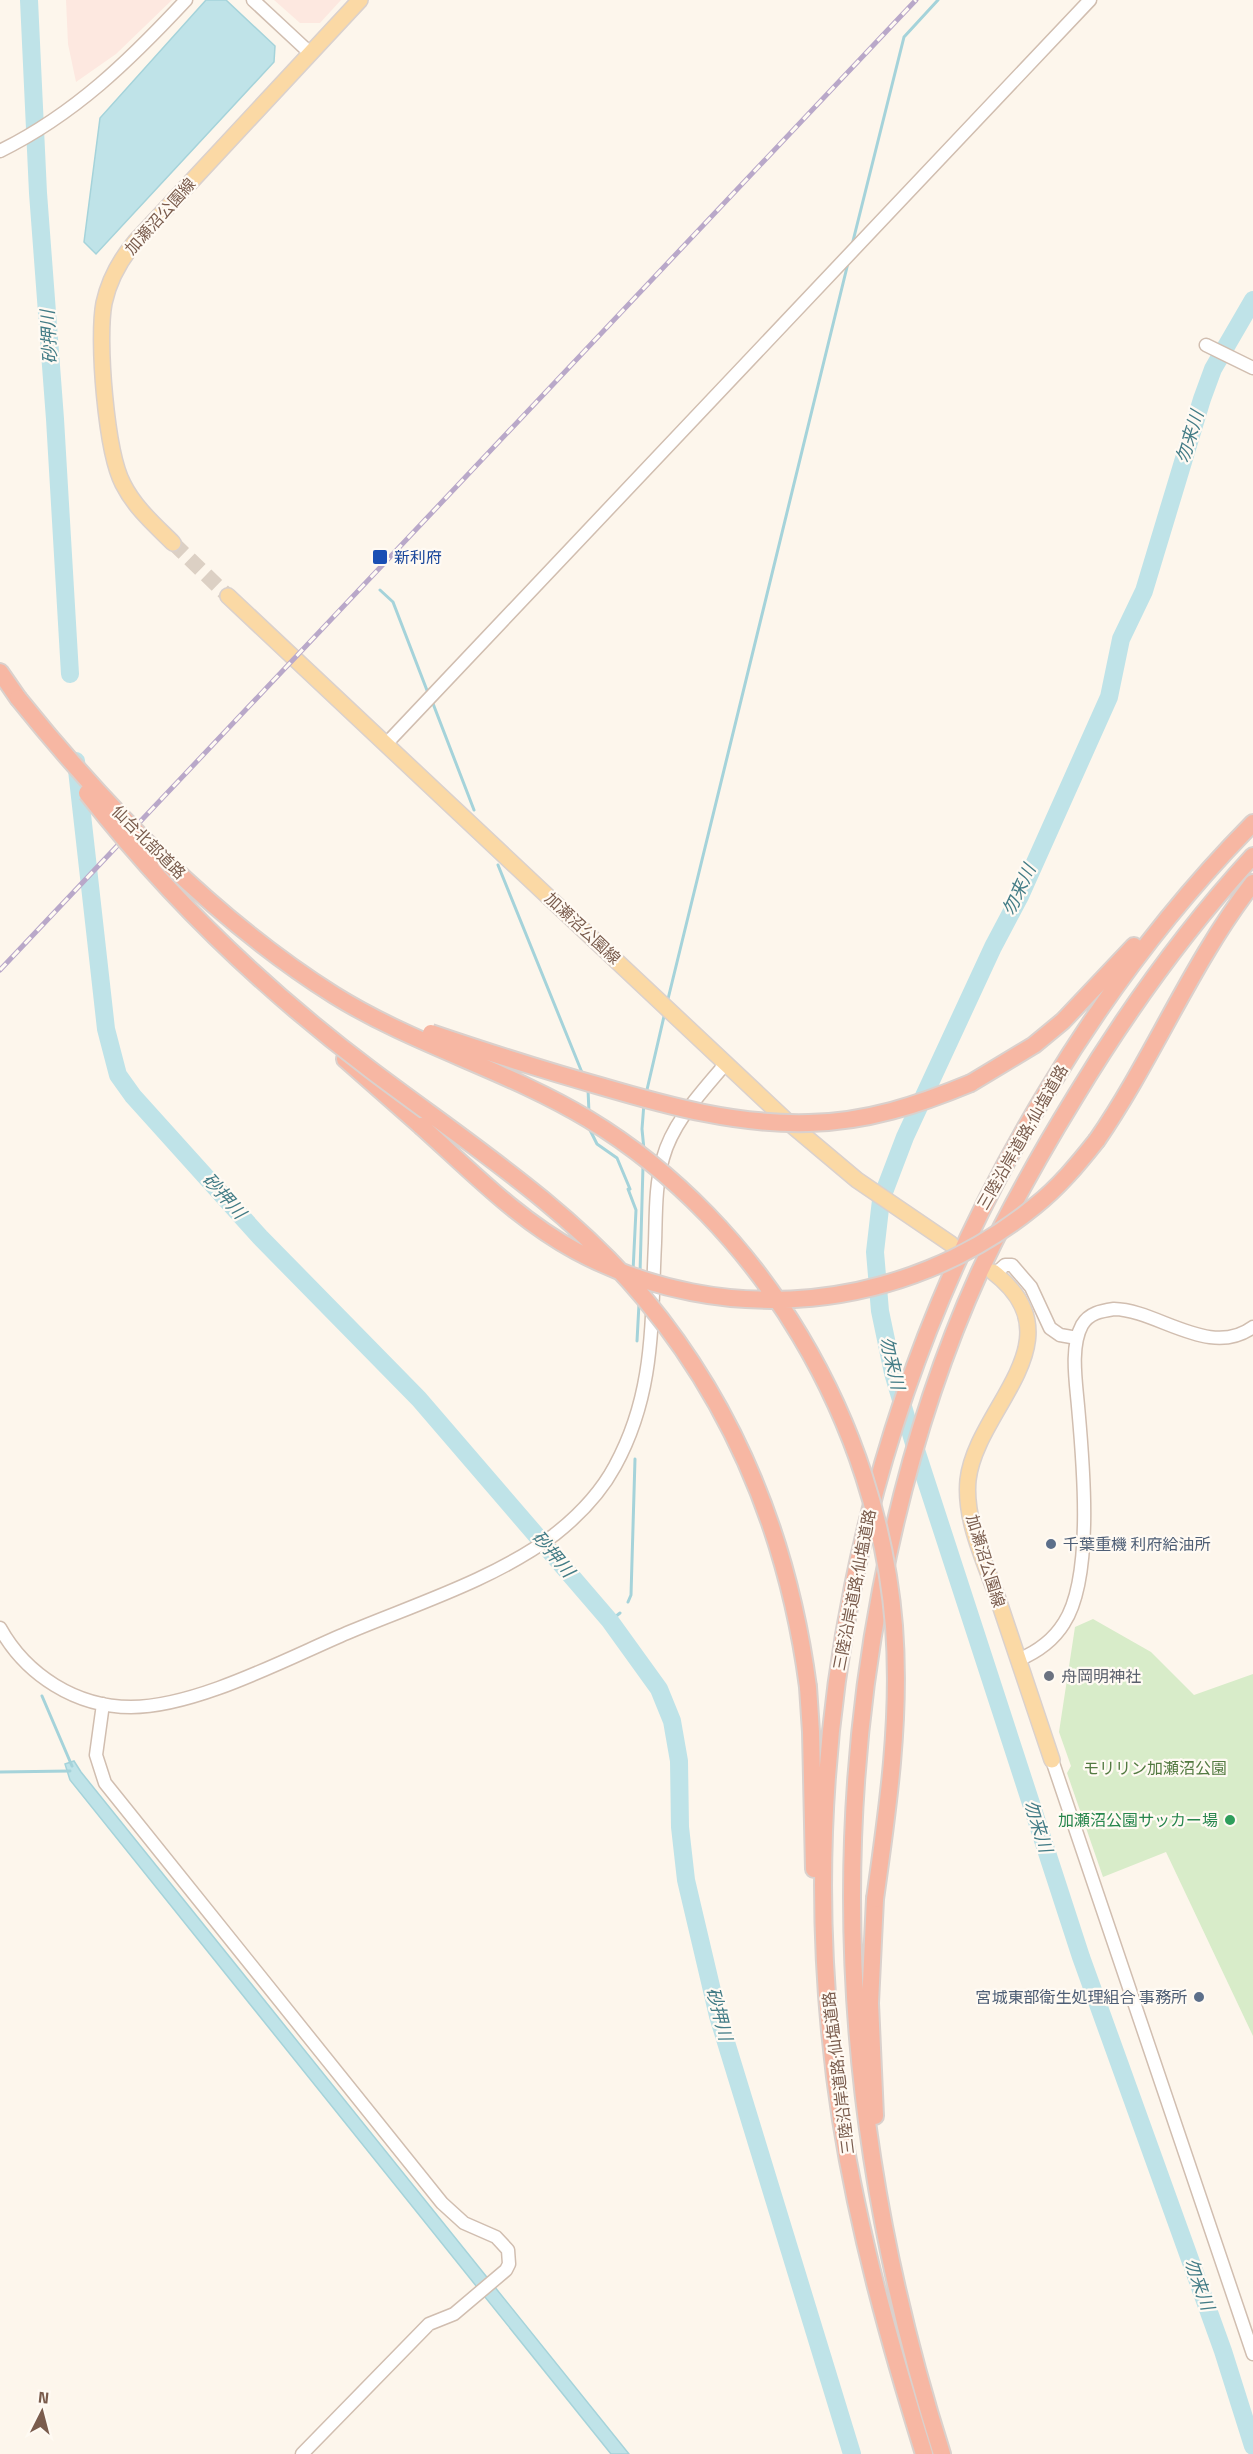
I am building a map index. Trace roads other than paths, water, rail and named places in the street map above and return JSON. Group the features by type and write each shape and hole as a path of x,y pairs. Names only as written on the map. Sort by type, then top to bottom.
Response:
{"highway":[{"name":"仙台北部道路","path":"0,672 91,799 174,893 217,937"},
{"name":"仙台北部道路","path":"18,698 69,760 145,839 223,912 298,970"},
{"name":"三陸沿岸道路;仙塩道路","path":"924,2454 869,2259 841,2120 830,2010 825,1906 826,1798 835,1688 854,1576 880,1469 912,1369 948,1278 982,1206 1083,1033 1122,977 1208,871 1253,823"},
{"name":"三陸沿岸道路;仙塩道路","path":"942,2454 906,2325 874,2181 858,2062 851,1947 856,1773 868,1659 891,1538 922,1424 1040,1156 1101,1054 1155,973 1253,856"},
{"path":"298,970 381,1013 471,1047 629,1095 728,1118 809,1123 851,1120 892,1112 971,1083 1024,1052 1063,1021 1208,871"},
{"path":"217,937 238,962 523,1216 566,1245 601,1263 658,1285 686,1292 739,1300 790,1300 869,1289 922,1272 971,1250 1014,1222 1057,1186 1097,1140 1133,1085 1192,973 1253,883"},
{"path":"217,937 321,1030 516,1179 584,1237 622,1274 665,1325 723,1412 764,1502 792,1597 802,1642 812,1732 817,1951 830,2064 841,2120"},
{"path":"298,970 371,1016 549,1096 590,1120 663,1172 729,1238 760,1276 795,1329 839,1410 860,1464 875,1514 887,1571 894,1625 895,1740 872,1939 870,2003 875,2123 881,2177 906,2325"}],"main road":[{"name":"加瀬沼公園線","path":"173,543 135,506 114,462 108,429 102,326 107,290 122,259 135,242 360,0"},
{"name":"加瀬沼公園線","path":"228,596 788,1122 867,1186 951,1244"},
{"name":"加瀬沼公園線","path":"989,1273 1008,1286 1020,1305 1026,1319 1027,1344 1015,1382 974,1452 969,1471 968,1497 977,1539 1052,1760"}],"street":[{"path":"1,150 54,121 101,86 131,60 186,0"},
{"path":"253,0 310,53"},
{"path":"387,743 1090,0"},
{"path":"1206,345 1253,368"},
{"path":"0,1628 14,1650 35,1673 53,1685 103,1704 150,1706 202,1693 500,1567 556,1533 589,1501 613,1469 634,1426 643,1398 651,1347 657,1192 663,1157 673,1133 690,1107 726,1063"},
{"path":"989,1273 1012,1264 1031,1287 1050,1329 1060,1335 1077,1338"},
{"path":"1018,1660 1034,1653 1052,1639 1065,1622 1071,1608 1078,1575 1085,1490 1076,1377 1077,1338 1088,1317 1113,1309 1129,1311 1203,1335 1236,1336 1253,1327"},
{"path":"103,1704 96,1755 105,1783 441,2203 464,2223 504,2244 508,2250 509,2264 498,2278 454,2313 429,2324 302,2454"},
{"path":"1052,1760 1253,2354"}],"water":[{"path":"206,0 226,0 275,46 274,62 96,254 84,242 100,118"},
{"path":"74,1761 629,2454 611,2454 70,1780 65,1764"}],"waterway":[{"name":"砂押川","path":"29,0 38,193 55,419 70,674"},
{"path":"852,245 904,37 938,0"},
{"path":"667,1003 848,263"},
{"name":"勿来川","path":"1253,300 1213,369 1202,399 1144,591 1121,639 1109,697 1020,896 993,947 905,1137 881,1200 875,1252 880,1311 893,1373 915,1447 1081,1957 1223,2351 1253,2446"},
{"path":"380,590 393,602 428,693"},
{"path":"432,701 474,810"},
{"name":"砂押川","path":"76,761 106,1029 118,1075 133,1096 260,1237 419,1399 610,1621 659,1689 672,1721 679,1761 680,1827 686,1880 718,2016 852,2454"},
{"path":"498,865 583,1075"},
{"path":"646,1094 665,1012"},
{"path":"588,1089 589,1113"},
{"path":"644,1103 642,1129 644,1150"},
{"path":"589,1128 597,1144 617,1158 630,1189 628,1189 636,1210 633,1271"},
{"path":"640,1273 643,1166"},
{"path":"637,1341 639,1304"},
{"path":"628,1602 631,1595 635,1459"},
{"path":"610,1621 620,1613"},
{"path":"42,1696 72,1766"},
{"path":"0,1772 70,1771"}],"tunnel":[{"path":"173,543 228,596"}],"railway":[{"path":"0,970 916,0"}],"place":[{"name":"新利府","path":"380,557"},
{"name":"千葉重機 利府給油所","path":"1051,1544"},
{"name":"舟岡明神社","path":"1049,1676"},
{"name":"加瀬沼公園サッカー場","path":"1230,1820"},
{"name":"宮城東部衛生処理組合 事務所","path":"1199,1997"}],"park label":[{"name":"モリリン加瀬沼公園","path":"1155,1768"}]}
